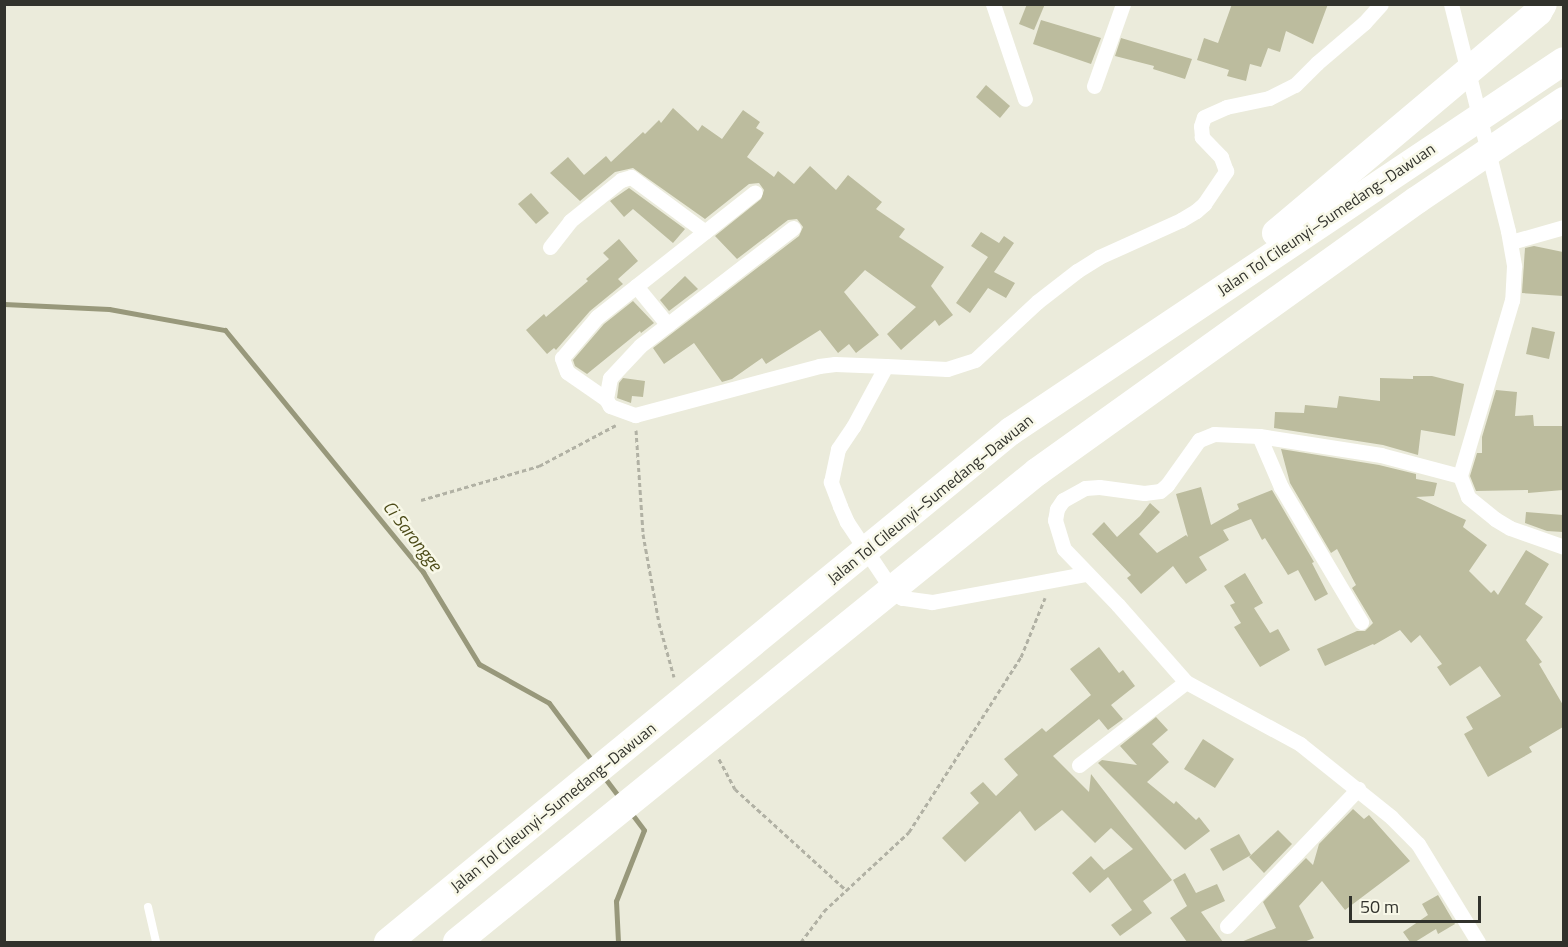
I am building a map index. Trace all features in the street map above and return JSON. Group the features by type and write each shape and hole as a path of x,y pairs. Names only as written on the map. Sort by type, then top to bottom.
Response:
{"highway":[{"path":"1171,322 1538,12 1543,4"},
{"name":"Jalan Tol Cileunyi–Sumedang–Dawuan","path":"388,942 1011,431 1563,61"},
{"path":"457,942 1037,472 1417,200 1563,101"},
{"path":"1417,200 1563,118"}],"street":[{"path":"993,4 1025,99"},
{"path":"1094,86 1123,4"},
{"path":"755,192 597,317 562,358 567,372 606,399 610,406 635,415 819,366 835,364 947,369 975,360 1037,302 1077,271 1099,257 1196,211 1204,204 1226,171 1221,156 1202,137 1201,126 1204,117 1226,107 1269,98 1295,85 1382,4"},
{"path":"1451,4 1509,236 1514,266 1512,300 1460,476 1468,497 1495,519 1510,528 1563,547"},
{"path":"550,247 570,221 621,180 631,177 705,232"},
{"path":"1509,236 1563,227"},
{"path":"606,399 610,378 640,346 793,228"},
{"path":"636,286 668,325"},
{"path":"886,366 853,427 838,449 831,482 847,522 895,594 918,602 932,602 1085,573"},
{"path":"1460,476 1381,455 1259,436 1214,434 1199,440 1167,485 1160,491 1144,493 1085,488 1063,500 1057,509 1055,520 1058,536 1064,549 1085,573 1118,604 1186,682 1300,744 1358,789 1418,844 1478,942"},
{"path":"1259,436 1281,487 1361,622"},
{"path":"1079,765 1186,682"},
{"path":"1227,926 1358,789"}],"lane":[{"path":"148,908 156,942"}],"path":[{"path":"421,500 539,466 635,415"},
{"path":"801,942 824,911 909,832 1021,657 1052,580"}],"building":[{"path":"1027,4 1045,4 1034,30 1019,24"},
{"path":"1232,4 1328,4 1313,44 1286,31 1280,52 1268,48 1261,67 1250,64 1246,81 1227,76 1229,70 1197,60 1204,38 1218,43"},
{"path":"1041,20 1101,38 1091,64 1033,44"},
{"path":"1121,38 1192,59 1185,79 1153,69 1154,66 1115,56"},
{"path":"986,85 1010,106 1000,118 976,97"},
{"path":"673,108 698,131 702,125 722,139 743,110 760,122 756,128 764,133 747,157 774,177 778,171 794,184 810,166 836,190 848,175 882,202 876,209 905,229 899,237 944,267 931,286 953,315 939,326 935,320 901,350 887,334 916,307 865,270 844,292 879,335 856,353 849,344 838,353 820,330 766,364 762,358 732,379 722,382 694,343 664,364 653,348 799,236 803,227 797,219 788,220 737,259 715,236 761,199 764,190 759,183 749,184 705,219 633,168 615,172 580,201 550,173 568,157 584,175 606,156 611,162 643,132 645,134 659,120 661,123"},
{"path":"629,188 685,229 673,243 633,209 624,217 610,201"},
{"path":"531,193 549,213 536,224 518,204"},
{"path":"981,232 999,243 1004,236 1014,243 994,272 1015,283 1006,298 988,288 970,313 956,303 988,257 971,246"},
{"path":"619,239 638,261 618,279 623,284 590,311 556,350 554,348 547,354 526,330 544,314 546,317 588,281 586,279 609,259 603,253"},
{"path":"1534,246 1563,252 1563,296 1522,293 1525,248"},
{"path":"685,276 698,289 669,311 660,300"},
{"path":"633,301 654,323 641,333 640,331 587,374 575,366 573,360 604,324"},
{"path":"1532,327 1555,332 1549,359 1526,354"},
{"path":"1413,376 1432,376 1464,384 1455,436 1421,430 1418,455 1383,445 1274,428 1275,412 1304,413 1305,405 1337,408 1339,396 1380,401 1380,378 1413,379"},
{"path":"623,378 645,381 643,397 632,396 631,403 617,398 619,383"},
{"path":"1496,390 1517,392 1515,416 1533,415 1534,426 1563,426 1563,490 1528,493 1528,490 1476,491 1470,476 1477,453 1482,453 1482,437"},
{"path":"1281,449 1379,465 1416,474 1416,479 1437,483 1434,496 1416,497 1466,520 1463,527 1487,545 1469,571 1491,593 1494,590 1498,595 1526,550 1549,564 1525,604 1543,617 1526,640 1542,662 1539,664 1563,705 1563,727 1529,747 1532,752 1488,777 1464,734 1473,729 1466,717 1501,696 1480,666 1450,686 1437,667 1442,664 1420,635 1411,643 1400,630 1374,645 1325,666 1317,649 1357,631 1365,631 1373,623 1352,588 1356,585 1337,549 1331,553 1290,483"},
{"path":"1201,487 1211,525 1239,509 1237,504 1272,490 1314,562 1312,563 1328,594 1315,601 1298,570 1288,575 1265,538 1262,540 1251,519 1223,530 1229,540 1199,557 1207,570 1186,584 1173,566 1141,594 1127,578 1131,575 1092,534 1104,522 1117,537 1140,516 1150,503 1160,512 1139,534 1157,553 1186,535 1188,537 1176,494"},
{"path":"1526,512 1563,515 1563,532 1547,531 1525,523"},
{"path":"1245,573 1263,603 1254,608 1270,633 1278,629 1290,650 1260,667 1234,627 1241,623 1230,605 1235,603 1224,586"},
{"path":"1099,647 1119,673 1123,670 1135,686 1111,705 1123,719 1108,730 1099,719 1053,756 1089,792 1091,774 1172,880 1143,901 1152,913 1120,936 1111,925 1132,910 1108,877 1090,893 1072,873 1091,856 1104,870 1133,849 1111,828 1095,843 1062,810 1035,831 1020,811 965,862 942,838 979,803 970,793 983,782 996,796 1018,775 1004,759 1042,728 1046,732 1091,695 1070,669"},
{"path":"1156,717 1168,730 1152,744 1169,762 1147,782 1174,804 1176,801 1196,820 1199,817 1210,831 1185,850 1098,763 1102,760 1137,765 1120,746"},
{"path":"1203,739 1234,759 1215,788 1184,769"},
{"path":"1353,809 1364,819 1369,815 1410,861 1345,910 1322,881 1299,906 1314,938 1304,942 1241,942 1276,928 1263,902 1306,858 1313,865 1319,844"},
{"path":"1278,830 1292,844 1264,873 1249,857"},
{"path":"1239,834 1251,855 1223,871 1210,849"},
{"path":"1185,873 1196,893 1217,884 1225,901 1201,912 1223,942 1187,942 1170,918 1187,906 1173,880"},
{"path":"1438,895 1455,924 1438,934 1436,929 1415,942 1410,942 1403,932 1428,915 1422,904"}],"waterway":[{"name":"Ci Sarongge","path":"4,304 109,309 225,330 423,572 479,664 549,703 593,762"},
{"name":"Ci Sarongge","path":"604,777 620,798"},
{"name":"Ci Sarongge","path":"618,942 616,901 644,830 631,813"}]}
